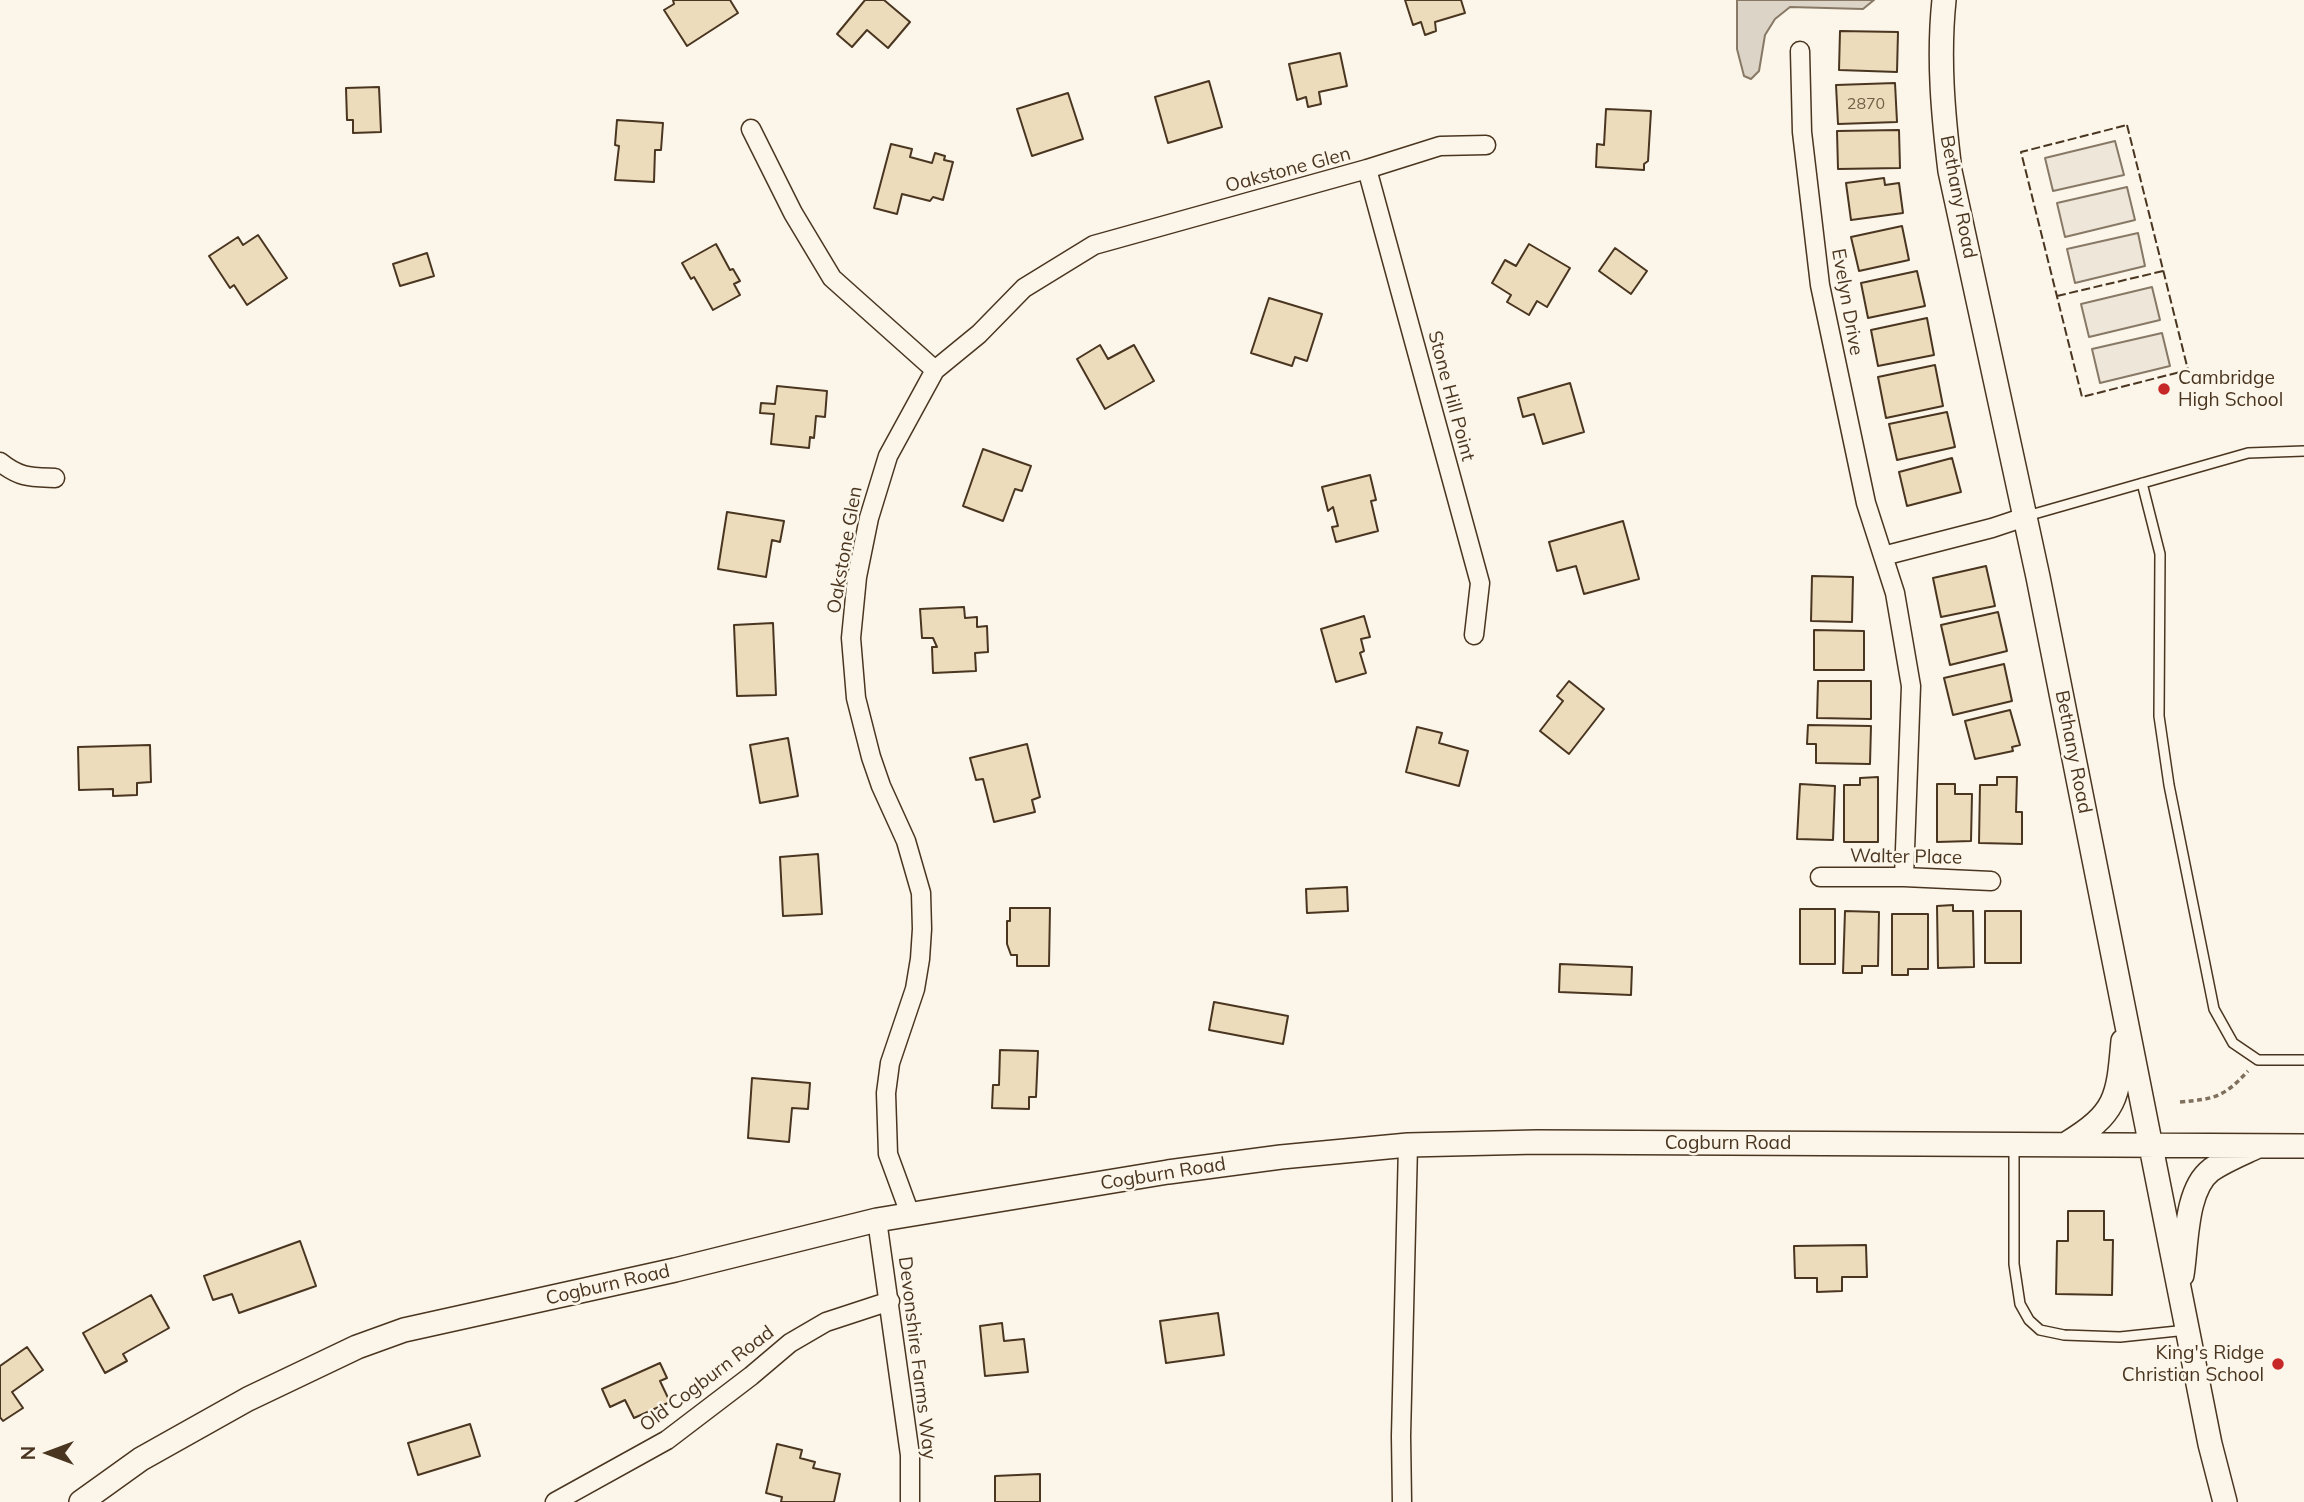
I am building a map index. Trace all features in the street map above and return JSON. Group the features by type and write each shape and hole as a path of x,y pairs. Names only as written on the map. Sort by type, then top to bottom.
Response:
{"street":[{"name":"Bethany Road","path":"1944,0 1942,104 1950,171 2025,517 2210,1444 2225,1502"},
{"name":"Evelyn Drive","path":"1800,51 1802,132 1820,285 1866,503 1895,593 1911,686 1904,877"},
{"path":"751,129 793,213 832,278 935,370"},
{"name":"Oakstone Glen","path":"910,1214 888,1154 886,1093 890,1063 915,989 922,929 921,893 906,841 871,757 856,698 851,638 869,518 888,456 935,370 979,334 1024,288 1094,245 1440,146 1486,145"},
{"name":"Stone Hill Point","path":"1367,169 1480,583 1474,635"},
{"path":"0,462 13,472 26,477 55,478"},
{"path":"1883,556 2025,517"},
{"name":"Walter Place","path":"1821,877 1991,881"},
{"path":"2066,1144 2086,1132 2102,1117 2115,1099 2126,1021"},
{"name":"Cogburn Road","path":"81,1502 141,1459 248,1399 357,1347 404,1331 675,1270 877,1220 1168,1172 1281,1157 1408,1145 1537,1142 2304,1146"},
{"path":"1402,1502 1401,1436 1408,1145"},
{"path":"2180,1292 2192,1199 2198,1186 2209,1171 2259,1146"},
{"name":"Devonshire Farms Way","path":"877,1220 910,1455 910,1502"},
{"name":"Old Cogburn Road","path":"555,1502 667,1440 790,1343 827,1322 890,1301"}],"lane":[{"path":"2025,517 2248,453 2304,451"},
{"path":"2142,483 2160,555 2159,716 2169,785 2214,1009 2233,1043 2258,1060 2304,1060"},
{"path":"2014,1146 2014,1264 2020,1304 2029,1320 2040,1331 2064,1335 2120,1337 2187,1330"}],"path":[{"path":"2180,1102 2210,1100 2232,1088 2258,1060"}],"shaded area":[{"path":"1737,0 1874,0 1863,9 1790,7 1775,19 1765,35 1759,71 1751,79 1744,76 1737,49"},
{"path":"2115,141 2124,175 2053,191 2045,158"},
{"path":"2127,187 2135,220 2065,237 2057,203"},
{"path":"2138,233 2145,266 2075,283 2067,249"},
{"path":"2152,287 2160,320 2089,337 2081,304"},
{"path":"2162,333 2170,366 2100,383 2092,349"}],"building":[{"path":"673,0 730,0 738,13 687,46 664,10 674,4"},
{"path":"865,0 884,0 910,22 888,48 867,30 852,47 837,34"},
{"path":"1405,0 1461,0 1465,13 1435,22 1436,31 1425,35 1421,22 1413,25"},
{"path":"1840,31 1898,32 1897,72 1839,70"},
{"path":"1340,53 1347,86 1319,92 1321,104 1308,107 1306,97 1297,100 1289,64"},
{"path":"1209,81 1222,127 1168,143 1155,97"},
{"path":"1895,83 1897,122 1838,124 1836,85"},
{"path":"379,87 381,132 353,133 353,120 347,120 346,88"},
{"path":"1068,93 1083,139 1032,156 1017,109"},
{"path":"1606,109 1651,111 1648,161 1644,164 1644,170 1596,167 1597,144 1604,145"},
{"path":"617,120 663,123 661,150 655,150 654,182 615,180 619,146 615,145"},
{"path":"1899,130 1900,168 1838,169 1837,131"},
{"path":"891,144 912,149 910,157 932,163 935,153 945,156 944,160 953,162 943,200 933,197 930,201 902,194 897,214 874,208"},
{"path":"1884,178 1885,185 1899,183 1903,213 1851,220 1846,183"},
{"path":"1902,226 1909,260 1859,271 1851,237"},
{"path":"258,235 287,278 247,305 234,285 230,288 209,256 238,237 243,245"},
{"path":"716,244 730,270 733,269 740,281 734,284 740,295 713,310 694,277 691,279 682,263"},
{"path":"1529,244 1570,268 1547,307 1537,301 1529,315 1507,302 1511,295 1492,283 1505,260 1516,266"},
{"path":"1615,248 1647,271 1631,294 1599,271"},
{"path":"427,253 434,276 400,286 393,264"},
{"path":"1917,271 1925,306 1868,318 1861,283"},
{"path":"1269,298 1322,314 1307,361 1295,357 1292,366 1251,353"},
{"path":"1927,318 1934,355 1878,366 1871,330"},
{"path":"1100,345 1108,359 1134,345 1154,381 1105,409 1077,359"},
{"path":"1935,365 1943,406 1886,418 1878,377"},
{"path":"1570,383 1584,432 1543,444 1534,414 1523,417 1518,398"},
{"path":"777,386 827,391 825,417 816,416 814,438 810,437 809,448 771,444 774,414 760,413 761,403 775,404"},
{"path":"1947,412 1955,447 1897,460 1889,424"},
{"path":"983,449 1031,466 1022,491 1015,489 1003,521 963,506"},
{"path":"1952,458 1961,492 1907,506 1899,472"},
{"path":"1370,475 1376,500 1371,501 1378,531 1336,542 1332,527 1338,526 1333,507 1328,511 1322,487"},
{"path":"727,512 784,521 780,542 772,540 766,577 718,569"},
{"path":"1623,521 1639,579 1584,594 1576,566 1557,571 1549,542"},
{"path":"1986,566 1995,606 1941,617 1933,578"},
{"path":"1812,576 1853,577 1852,622 1811,621"},
{"path":"964,607 965,618 977,617 977,627 987,626 988,652 975,653 976,671 933,673 932,647 937,647 933,638 922,638 920,609"},
{"path":"1998,612 2007,651 1950,665 1941,625"},
{"path":"1364,616 1370,637 1361,639 1364,651 1360,653 1366,673 1336,682 1321,629"},
{"path":"773,623 776,695 737,696 734,625"},
{"path":"1814,630 1864,631 1864,670 1814,670"},
{"path":"2004,664 2012,701 1953,715 1944,678"},
{"path":"1569,681 1604,709 1569,754 1540,731 1563,701 1557,696"},
{"path":"1818,681 1871,681 1871,719 1817,718"},
{"path":"2010,710 2020,745 2012,747 2013,751 1975,759 1965,721"},
{"path":"1808,725 1871,726 1870,764 1816,763 1816,744 1807,744"},
{"path":"1417,727 1442,733 1439,743 1468,751 1459,786 1406,772"},
{"path":"788,738 798,796 760,803 750,745"},
{"path":"1027,744 1040,797 1032,800 1035,812 994,822 983,779 976,780 970,758"},
{"path":"150,745 151,782 137,783 137,795 113,796 113,789 79,790 78,747"},
{"path":"1878,777 1878,842 1844,842 1844,785 1860,785 1860,778"},
{"path":"1997,777 2017,777 2016,812 2022,812 2022,844 1979,843 1980,785 1997,785"},
{"path":"1800,784 1835,786 1833,840 1797,839"},
{"path":"1937,784 1955,784 1955,794 1972,794 1971,841 1937,842"},
{"path":"818,854 822,914 783,916 780,857"},
{"path":"1347,887 1348,911 1307,913 1306,889"},
{"path":"1953,905 1953,911 1973,911 1974,967 1938,968 1937,906"},
{"path":"1010,908 1050,908 1049,966 1017,966 1017,955 1011,955 1007,944"},
{"path":"1800,909 1835,909 1835,964 1800,964"},
{"path":"1845,911 1879,912 1878,966 1862,966 1862,973 1843,973"},
{"path":"1985,911 2021,911 2021,963 1985,963"},
{"path":"1892,914 1928,914 1928,969 1908,969 1908,975 1892,975"},
{"path":"1560,964 1632,967 1631,995 1559,992"},
{"path":"1214,1002 1288,1016 1283,1044 1209,1030"},
{"path":"1000,1050 1038,1051 1036,1097 1029,1097 1029,1109 992,1108 993,1085 999,1085"},
{"path":"752,1078 810,1083 808,1109 792,1108 789,1142 748,1138"},
{"path":"2068,1211 2104,1211 2104,1240 2113,1240 2112,1295 2056,1294 2057,1241 2068,1241"},
{"path":"300,1241 316,1286 239,1313 232,1294 213,1300 204,1276"},
{"path":"1866,1245 1867,1277 1842,1277 1842,1291 1817,1292 1817,1278 1795,1278 1794,1246"},
{"path":"151,1295 169,1328 123,1354 127,1361 105,1373 83,1333"},
{"path":"1218,1313 1224,1355 1166,1363 1160,1321"},
{"path":"1002,1323 1004,1341 1024,1339 1028,1372 985,1376 980,1326"},
{"path":"27,1347 43,1370 12,1392 23,1408 3,1421 0,1417 0,1366"},
{"path":"660,1363 667,1378 660,1381 670,1402 634,1418 625,1400 610,1407 602,1389"},
{"path":"470,1424 480,1456 418,1475 408,1443"},
{"path":"777,1444 802,1450 800,1458 815,1462 813,1468 840,1474 834,1502 781,1502 782,1497 766,1493"},
{"path":"1040,1474 1040,1502 995,1502 995,1476"}],"fence":[{"path":"2127,125 2188,370 2082,397 2021,152 2127,125"},
{"path":"2057,296 2163,271"}],"place":[{"name":"Cambridge High School","path":"2164,389"},
{"name":"King's Ridge Christian School","path":"2278,1364"}]}
